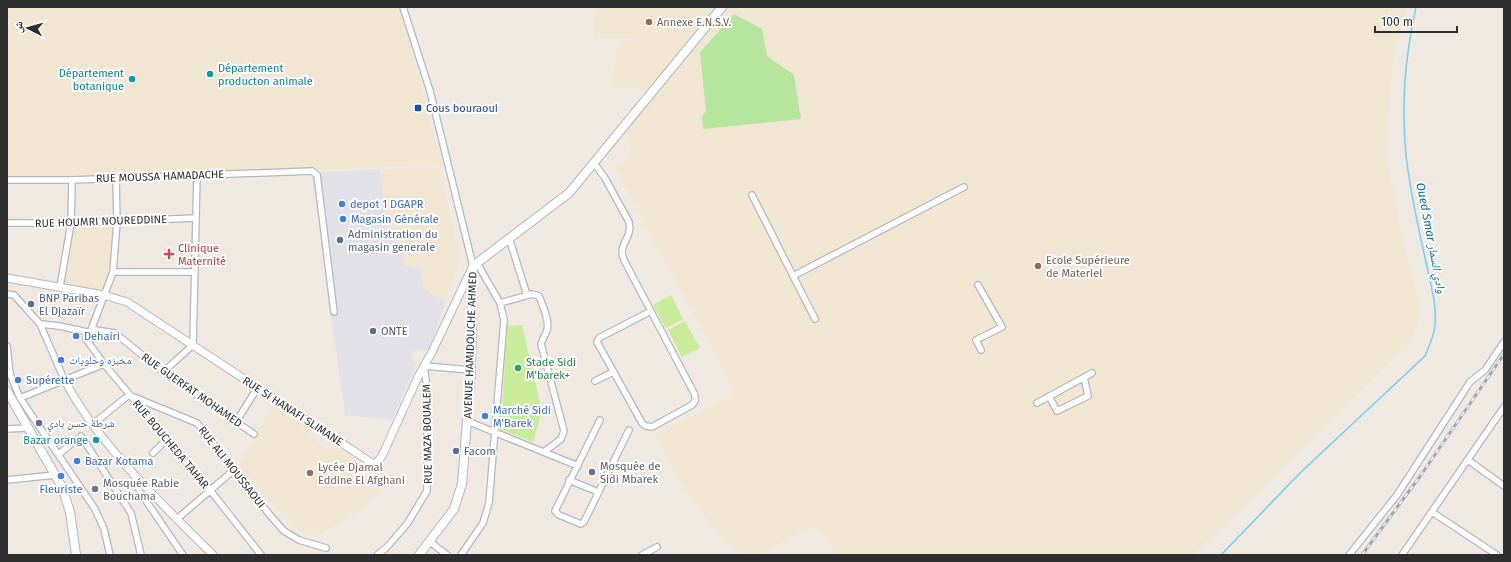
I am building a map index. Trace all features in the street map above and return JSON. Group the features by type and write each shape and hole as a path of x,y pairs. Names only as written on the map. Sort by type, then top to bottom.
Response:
{"main road":[{"name":"AVENUE HAMIDOUCHE AHMED","path":"418,555 454,509 462,484 471,370 475,265 569,193 722,7"},
{"path":"7,392 62,487 70,512 76,555"}],"street":[{"path":"403,7 430,91 475,265 500,303 504,320 489,504 483,523 461,555"},
{"path":"594,164 605,178 631,228 629,235 623,243 621,253 651,311 694,395 695,401 692,405 652,427 646,426 635,412 597,345 599,338 651,311"},
{"name":"RUE MOUSSA HAMADACHE","path":"7,180 72,180 312,171 316,175 334,312"},
{"path":"163,372 193,345 196,175"},
{"path":"89,331 114,272 117,222 116,178"},
{"path":"60,287 71,223 72,180"},
{"path":"793,276 964,187"},
{"path":"752,195 815,319"},
{"name":"RUE HOUMRI NOUREDDINE","path":"7,223 117,222 196,218"},
{"path":"509,238 528,295"},
{"name":"RUE SI HANAFI SLIMANE","path":"7,278 104,295 127,302 375,465 382,456 414,384 475,265"},
{"path":"114,272 195,272"},
{"path":"978,285 1002,327 976,340 981,350"},
{"path":"7,294 14,295 40,324 64,379 76,402 93,424 133,472 213,555"},
{"path":"500,303 532,294 539,296 548,324 547,331 542,338 541,344 564,431 561,439 544,452"},
{"name":"RUE GUERFAT MOHAMED","path":"40,324 115,333 163,372 254,434"},
{"name":"RUE BOUCHEDA TAHAR","path":"89,331 86,339 104,364 166,440 210,490 261,555"},
{"path":"1349,555 1397,495 1470,382 1485,370 1504,342"},
{"path":"7,346 10,374 20,398 95,509 104,529 110,555"},
{"path":"20,398 104,364"},
{"path":"424,366 471,370"},
{"name":"RUE MAZA BOUALEM","path":"377,555 387,547 407,524 428,491 427,388 424,366"},
{"path":"596,381 613,372"},
{"path":"1037,403 1092,373"},
{"path":"1049,396 1057,411 1088,396 1084,377"},
{"path":"236,422 258,387"},
{"path":"93,424 129,396"},
{"name":"RUE ALI MOUSSAOUI","path":"129,396 197,423 284,531 300,540 326,548"},
{"path":"1402,555 1504,408"},
{"path":"600,420 556,511 560,515 581,524 584,522 629,430"},
{"path":"467,421 578,466"},
{"path":"7,429 28,428"},
{"path":"59,454 81,436 131,513 139,554"},
{"path":"153,452 166,440"},
{"path":"1468,460 1504,486"},
{"path":"177,519 235,469"},
{"path":"133,472 140,492 183,555"},
{"path":"7,480 55,475"},
{"path":"570,480 598,492"},
{"path":"1432,512 1497,555"},
{"path":"429,541 447,555"},
{"path":"642,555 657,547"}],"shaded area":[{"path":"7,7 400,7 442,165 122,177 7,177"},
{"path":"597,7 715,7 649,89 612,87 618,41 665,40 593,38"},
{"name":"Ecole Supérieure de Materiel","path":"726,7 1406,7 1395,46 1389,99 1387,155 1398,220 1421,311 1412,341 1193,555 837,555 819,527 797,534 770,549 754,555 734,549 721,537 692,500 673,470 655,434 736,394 614,166 623,165 630,154 631,146 623,134"},
{"path":"439,168 459,252 460,262 446,301 433,295 423,287 421,269 401,264 408,251 388,231 380,169"},
{"path":"380,169 388,231 408,251 421,269 433,295 446,301 429,349 411,352 416,365 392,420 345,415 312,173"},
{"path":"114,226 112,264 103,291 66,282 74,228"},
{"name":"Lycée Djamal Eddine El Afghani","path":"273,406 310,427 310,436 315,441 326,448 335,446 388,480 358,512 320,534 307,534 292,526 238,465"}],"green space":[{"path":"734,14 762,29 767,56 794,75 801,119 703,129 702,117 706,111 700,52"},
{"path":"671,295 683,319 666,328 653,305"},
{"path":"685,321 700,348 682,357 668,330"},
{"name":"Stade Sidi M'barek+","path":"522,325 542,411 533,442 501,429 507,326"}],"waterway":[{"name":"Oued Smar وادي السمار","path":"1221,555 1300,473 1425,356 1434,333 1434,301 1417,222 1406,155 1404,117 1405,81 1409,44 1416,7"}],"railway":[{"path":"1362,555 1421,475 1504,354"}],"place":[{"name":"Annexe E.N.S.V.","path":"649,22"},
{"name":"Département producton animale","path":"210,74"},
{"name":"Département botanique","path":"132,79"},
{"name":"Cous bouraoui","path":"418,108"},
{"name":"depot 1 DGAPR","path":"342,204"},
{"name":"Magasin Générale","path":"343,219"},
{"name":"Administration du magasin generale","path":"340,240"},
{"name":"Clinique Maternité","path":"169,254"},
{"name":"Ecole Supérieure de Materiel","path":"1038,266"},
{"name":"BNP Paribas El Djazaïr","path":"31,304"},
{"name":"ONTE","path":"373,331"},
{"name":"Dehairi","path":"76,336"},
{"name":"مخبزه وحلويات","path":"61,360"},
{"name":"Stade Sidi M'barek+","path":"518,368"},
{"name":"Supérette","path":"18,380"},
{"name":"Marché Sidi M'Barek","path":"485,416"},
{"name":"شرطة حسن بادي","path":"39,423"},
{"name":"Bazar orange","path":"96,440"},
{"name":"Facom","path":"456,451"},
{"name":"Bazar Kotama","path":"77,461"},
{"name":"Mosquée de Sidi Mbarek","path":"592,472"},
{"name":"Lycée Djamal Eddine El Afghani","path":"310,473"},
{"name":"Fleuriste","path":"61,476"},
{"name":"Mosquée Rabie Bouchama","path":"95,489"}]}
